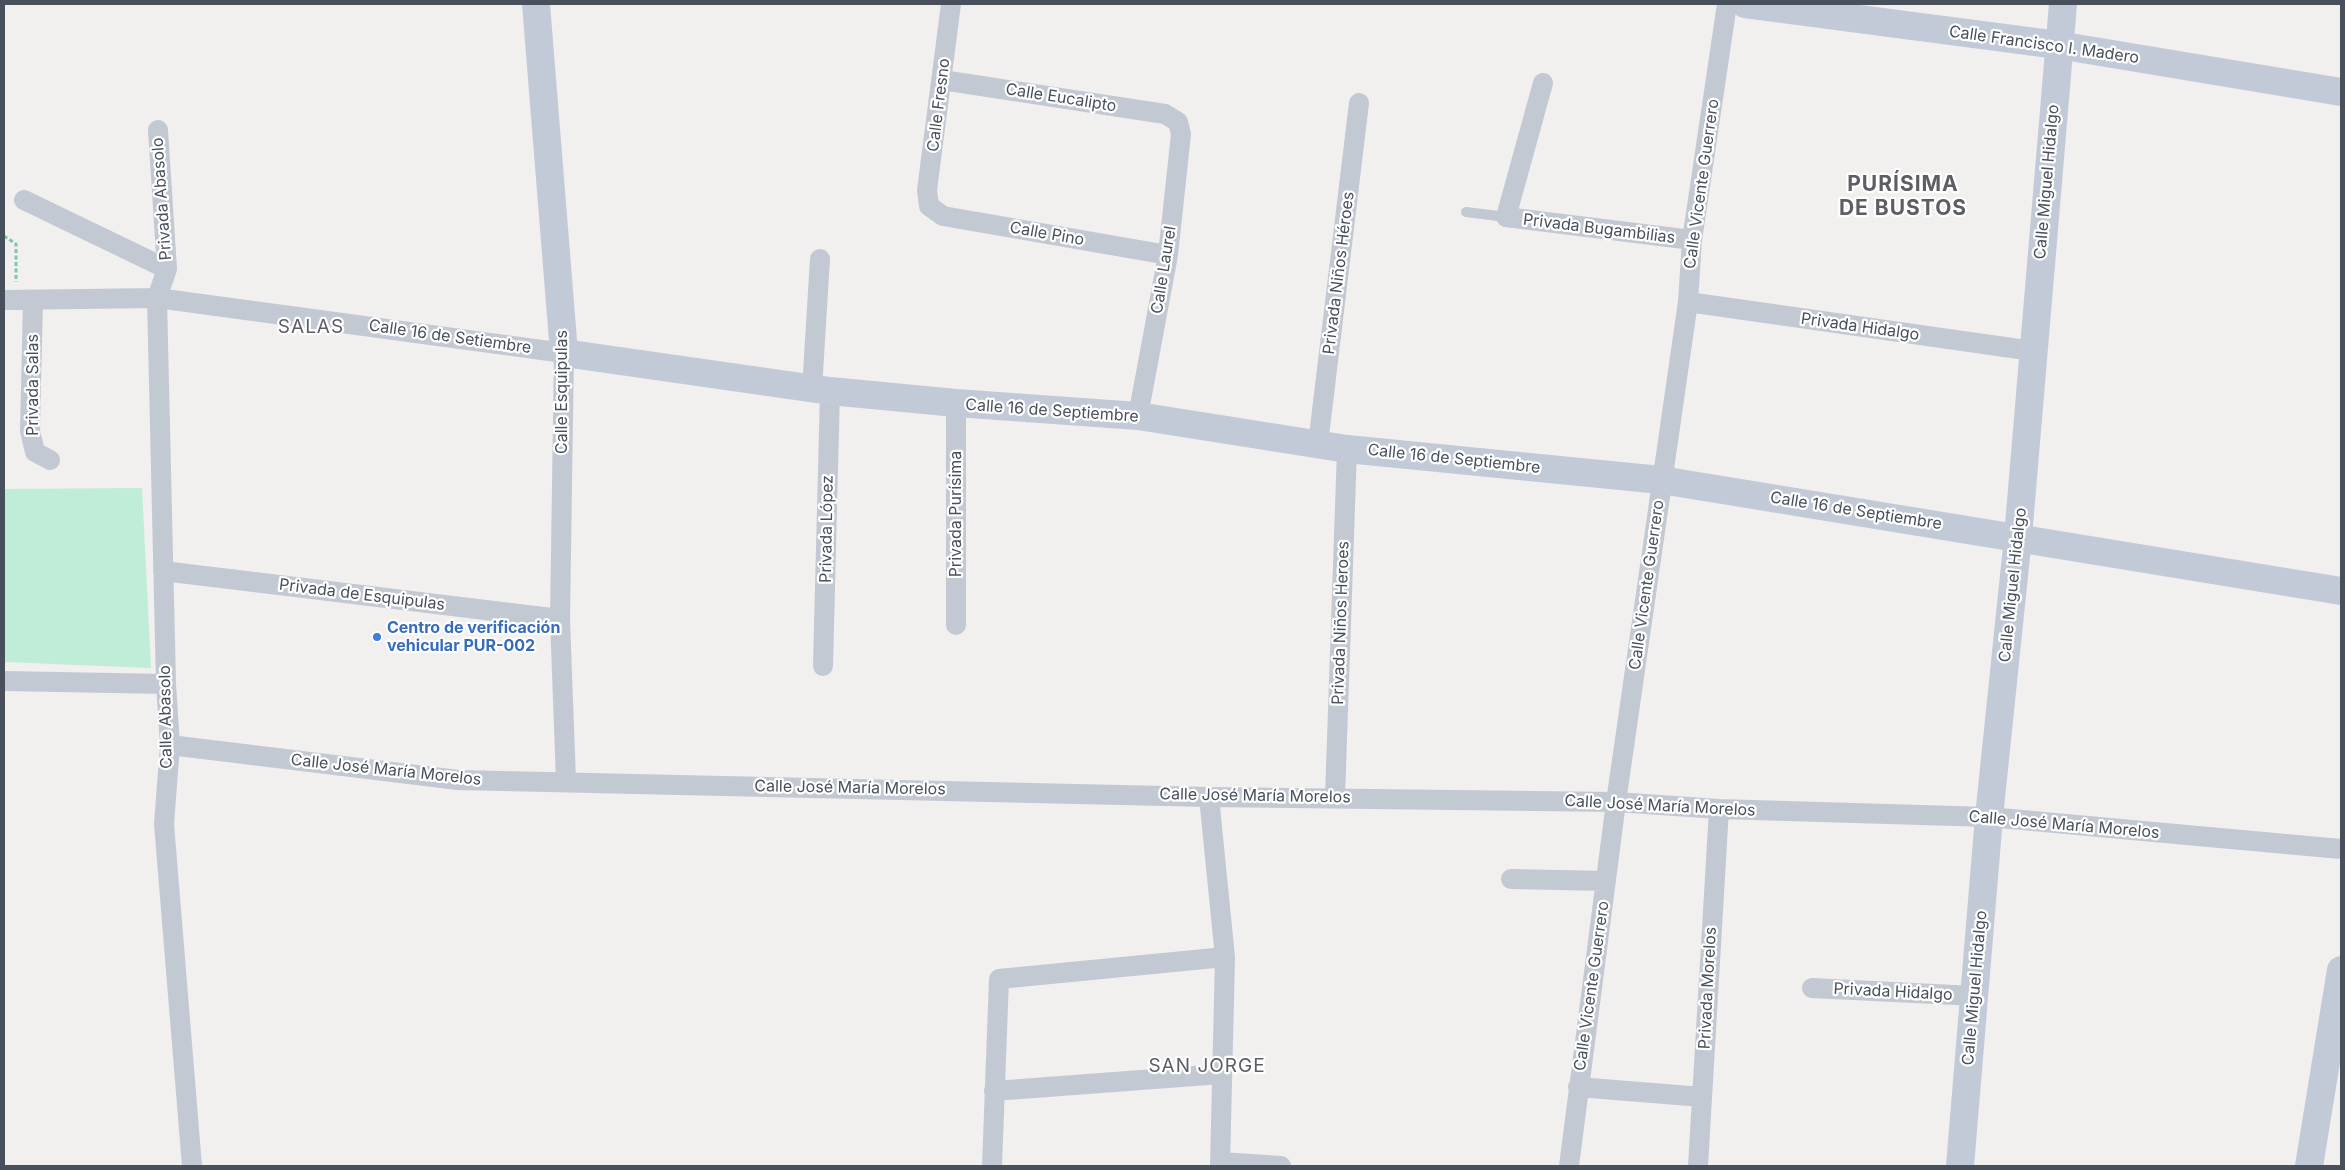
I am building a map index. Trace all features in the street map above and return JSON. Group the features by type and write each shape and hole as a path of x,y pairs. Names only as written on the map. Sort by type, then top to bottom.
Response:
{"street":[{"name":"Calle Esquipulas","path":"536,4 564,353 560,619 566,781"},
{"name":"Calle Fresno","path":"929,206 927,190 951,4"},
{"name":"Calle Vicente Guerrero","path":"1569,1166 1616,802 1688,302 1692,240 1727,4"},
{"name":"Calle Francisco I. Madero","path":"1745,4 2058,45 2341,92"},
{"name":"Calle Miguel Hidalgo","path":"1960,1166 1989,817 2018,537 2058,45 2063,4"},
{"name":"Calle Eucalipto","path":"942,80 1165,114 1178,122"},
{"name":"Privada Bugambilias","path":"1543,83 1506,217 1692,240"},
{"name":"Privada Niños Héroes","path":"1318,444 1359,103"},
{"name":"Calle Laurel","path":"1138,416 1168,255 1181,134 1178,122"},
{"name":"Privada Abasolo","path":"157,298 167,269 158,130"},
{"path":"24,200 167,269"},
{"name":"Calle Pino","path":"929,206 943,216 1168,255"},
{"name":"Privada López","path":"820,259 823,666"},
{"name":"Calle 16 de Setiembre","path":"157,298 564,353"},
{"path":"18,300 157,298"},
{"name":"Calle Abasolo","path":"157,298 166,684 170,745 164,824 192,1166"},
{"name":"Privada Salas","path":"18,300 30,431 36,452 50,460"},
{"name":"Privada Hidalgo","path":"1688,302 2033,351"},
{"name":"Calle 16 de Septiembre","path":"564,353 821,390 956,404 1138,416 1347,449 1662,480 2341,590"},
{"name":"Privada Purísima","path":"956,404 956,624"},
{"name":"Privada Niños Heroes","path":"1335,797 1347,449"},
{"name":"Privada de Esquipulas","path":"163,571 560,619"},
{"path":"4,681 166,684"},
{"name":"Calle José María Morelos","path":"170,745 458,780 1209,797 1335,797 1616,802 1719,809 1989,817 2341,850"},
{"path":"1209,797 1225,956 1220,1164 1281,1166"},
{"name":"Privada Morelos","path":"1698,1166 1719,809"},
{"path":"1511,879 1606,881"},
{"path":"992,1166 999,979 1225,956"},
{"path":"2309,1166 2341,970"},
{"name":"Privada Hidalgo","path":"1812,988 1975,996"},
{"path":"994,1091 1221,1074"},
{"path":"1578,1087 1702,1097"}],"lane":[{"name":"Privada Bugambilias","path":"1466,212 1506,217"}],"path":[{"path":"4,236 16,244 18,300"}],"green space":[{"path":"142,488 151,668 4,662 4,489"}],"place":[{"name":"Centro de verificación vehicular PUR-002","path":"377,637"}],"district":[{"name":"PURÍSIMA DE BUSTOS","path":"1903,197"},
{"name":"SALAS","path":"311,327"},
{"name":"SAN JORGE","path":"1207,1066"}]}
